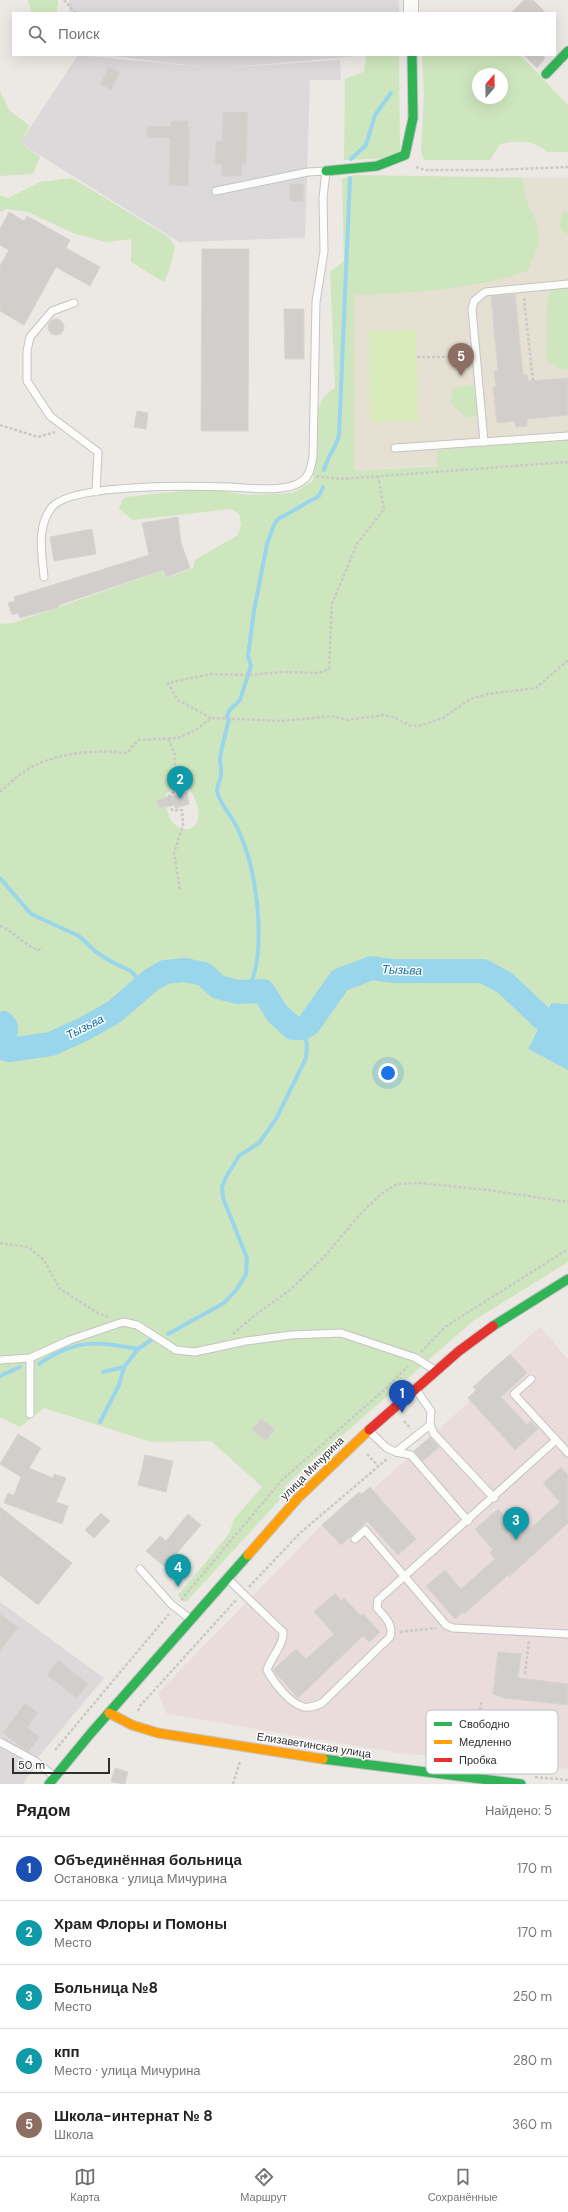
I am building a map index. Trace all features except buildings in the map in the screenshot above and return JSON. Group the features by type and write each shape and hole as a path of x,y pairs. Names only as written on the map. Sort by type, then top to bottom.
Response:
{"main road":[{"path":"546,74 568,51"},
{"path":"326,171 375,167 391,162 405,155 411,133 414,101 412,56"},
{"name":"улица Мичурина","path":"49,1784 226,1578 298,1498 369,1430 436,1371 496,1324 567,1283"},
{"name":"Елизаветинская улица","path":"109,1713 122,1723 139,1728 244,1747 355,1764 426,1773"},
{"name":"Елизаветинская улица","path":"438,1774 520,1784"}],"street":[{"path":"411,0 411,12"}],"lane":[{"path":"44,577 41,539 44,523 52,506 65,498 96,492 173,486 280,488 302,482 308,475 313,457 316,302 324,251 324,198 326,171 308,172 216,191"},
{"path":"484,442 472,309 474,301 485,292 568,284"},
{"path":"74,303 52,311 30,337 27,351 27,381 50,416 98,452 96,492"},
{"path":"395,448 568,436"},
{"path":"0,1360 30,1358 70,1340 123,1322 137,1325 176,1350 195,1352 218,1346 291,1334 341,1333 416,1358 436,1371"},
{"path":"30,1358 30,1414"},
{"path":"530,1379 514,1394 568,1453"},
{"path":"415,1389 431,1411 430,1425 434,1434 494,1498"},
{"path":"396,1452 430,1425"},
{"path":"369,1430 387,1448 396,1452 411,1455 468,1522"},
{"path":"226,1578 244,1592 283,1632 284,1639 271,1659 267,1670 271,1678 295,1703 304,1707 314,1707 322,1703 381,1648 390,1637 392,1630 390,1623 377,1608 378,1600 468,1522 556,1440"},
{"path":"355,1539 365,1530 446,1625 452,1628 568,1634"},
{"path":"140,1569 171,1604 191,1620"},
{"path":"0,1742 35,1761 55,1776"}],"path":[{"path":"64,0 75,12"},
{"path":"405,155 417,168 425,170 493,170 568,167"},
{"path":"523,289 533,381"},
{"path":"417,357 476,357"},
{"path":"0,424 38,437 66,428"},
{"path":"308,475 342,479 568,462"},
{"path":"378,476 384,509 357,544 332,604 329,669 318,673 284,672 248,675 211,674 168,684 178,700 211,718 283,721 331,716 348,720 382,715 393,717 410,726 419,726 443,718 470,699 488,694 536,688 568,660"},
{"path":"0,792 25,771 51,760 88,752 107,750 127,753 138,740 178,738 190,733 211,718"},
{"path":"168,739 175,755 174,777 176,790 168,797 172,810 182,810 183,826 174,853 180,890"},
{"path":"0,926 18,936 32,948 38,950 43,948"},
{"path":"218,1346 255,1315 290,1290 325,1256 362,1212 382,1194 397,1184 420,1183 488,1190 568,1202"},
{"path":"0,1243 28,1247 44,1260 59,1288 98,1313 123,1322"},
{"path":"416,1358 445,1327 568,1249"},
{"path":"139,1716 140,1706 300,1533 396,1452"},
{"path":"392,1630 405,1632 446,1625"},
{"path":"525,1674 530,1631"},
{"path":"480,1710 481,1702"},
{"path":"233,1784 244,1747"},
{"path":"528,1776 568,1780"}],"shaded area":[{"path":"69,0 399,0 399,12 69,12"},
{"path":"77,56 212,68 113,56 357,56 224,68 340,60 341,80 310,80 305,238 179,242 20,143"},
{"path":"354,175 568,178 568,456 354,471"},
{"path":"540,1327 568,1359 568,1769 558,1768 558,1710 426,1710 426,1756 399,1753 167,1714 158,1693 322,1525 359,1492 362,1494 370,1487 372,1490 470,1401 468,1398 476,1390 473,1387"},
{"path":"0,1602 104,1678 35,1761 32,1765 35,1766 23,1784 0,1784"}],"green space":[{"path":"28,0 58,0 57,12 32,12"},
{"path":"366,56 399,56 400,151 393,158 344,160 345,79 364,72"},
{"path":"422,56 521,56 568,105 568,152 547,152 531,143 513,142 500,144 490,160 424,160 421,152 424,94"},
{"path":"0,91 10,111 30,126 20,143 40,157 33,174 0,176"},
{"path":"354,175 522,178 527,202 537,222 539,243 528,271 464,286 420,292 354,295 354,471 437,466 437,450 568,439 568,1004 550,1003 528,1049 568,1070 568,1262 473,1321 317,1456 284,1487 288,1491 187,1601 184,1602 178,1595 229,1534 234,1519 262,1487 211,1441 151,1442 44,1408 20,1427 0,1417 0,624 13,623 162,571 166,578 193,568 195,560 238,535 241,525 239,514 231,509 133,520 119,509 122,500 126,497 191,490 216,490 249,495 293,493 313,481 317,415 323,398 335,387 330,272 344,261 342,179","holes":["173,787 184,787 190,789 197,806 198,819 194,826 187,829 179,827 172,821 167,809 167,793"]},
{"path":"72,178 169,237 175,247 170,268 164,282 131,262 131,239 107,242 75,234 28,212 6,209 0,212 0,195 8,198 40,182"},
{"path":"568,211 568,234 563,232 559,225 563,212"},
{"path":"568,286 568,370 559,369 546,359 547,304 550,290"},
{"path":"416,330 418,421 370,422 369,331"},
{"path":"473,384 478,415 466,418 451,403 452,389"}],"water":[{"path":"551,1003 568,1004 568,1070 528,1049"}],"waterway":[{"path":"351,159 366,145 375,115 391,93"},
{"path":"324,470 339,435 350,178"},
{"path":"246,991 253,979 257,962 257,902 254,882 244,843 235,823 218,795 217,789 221,778 220,758 229,719 227,717 229,711 240,700 251,666 248,656 254,611 267,544 274,525 278,519 319,496 323,487"},
{"path":"0,878 31,914 79,936 96,952 131,971 144,986"},
{"name":"Тызьва","path":"0,1047 9,1050 51,1044 84,1029 114,1012 151,980 165,972 185,970 204,974 218,987 238,992 263,991 277,1013 293,1028 303,1028 309,1024 340,980 372,968 392,971 483,971 505,983 542,1018 568,1030"},
{"name":"Тызьва","path":"0,1024 3,1023 6,1027 6,1031 0,1038"},
{"path":"168,1334 224,1303 237,1289 246,1274 247,1258 223,1198 222,1187 226,1177 239,1156 259,1143 276,1119 306,1058 307,1045 303,1028"},
{"path":"100,1422 119,1385 124,1367 138,1349 151,1340"},
{"path":"39,1364 64,1350 87,1344 110,1344 138,1349"},
{"path":"0,1376 20,1367"},
{"path":"103,1372 124,1367"}],"traffic: fast":[{"path":"546,74 568,51"},
{"path":"326,171 377,166 405,155 413,118 412,56"},
{"path":"493,1326 568,1279"},
{"path":"49,1784 91,1733 248,1555"},
{"path":"323,1759 426,1772"},
{"path":"442,1774 521,1784"}],"traffic: slow":[{"path":"248,1555 298,1498 369,1430"},
{"path":"109,1713 132,1725 158,1733 323,1759"}],"traffic: jam":[{"path":"369,1430 459,1351 493,1326"}],"place":[{"name":"Школа-интернат № 8","path":"461,376"},
{"name":"Храм Флоры и Помоны","path":"180,799"},
{"name":"Объединённая больница","path":"402,1413"},
{"name":"Больница №8","path":"516,1540"},
{"name":"кпп","path":"178,1587"}]}
